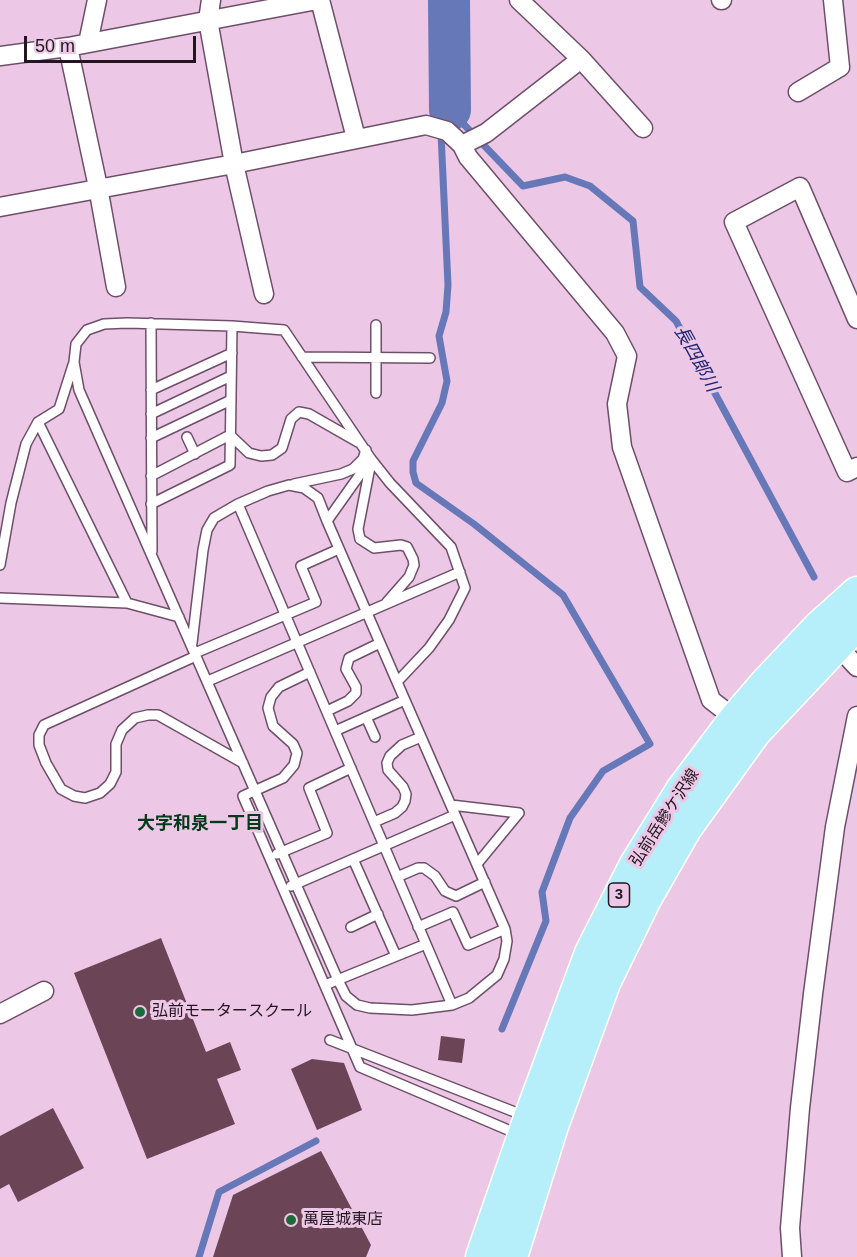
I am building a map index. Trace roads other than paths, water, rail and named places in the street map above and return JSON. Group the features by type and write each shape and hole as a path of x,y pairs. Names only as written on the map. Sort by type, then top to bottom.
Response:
{"main road":[{"name":"弘前岳鰺ケ沢線","path":"482,1257 538,1132 590,953 634,866 681,790 745,726 766,681 837,632 857,592"},
{"name":"3","path":"512,1257 538,1132"}],"street":[{"path":"88,43 97,0"},
{"path":"211,0 208,20 234,164 264,294"},
{"path":"0,56 68,47 318,0 356,138"},
{"path":"798,92 840,67 833,0"},
{"path":"524,2 581,59 644,128"},
{"path":"68,47 98,187 116,287"},
{"path":"581,59 472,139 468,157 615,333 627,356 617,404 622,447 711,700 745,726"},
{"path":"0,207 98,187 234,164 426,125 472,139"},
{"path":"857,319 800,187 734,222 847,471 857,467"},
{"path":"837,632 857,667"},
{"path":"792,1257 790,1228 813,994 834,827 857,716"},
{"path":"0,1014 44,990"}],"lane":[{"path":"151,323 152,556"},
{"path":"0,565 11,502 26,444 38,422 59,409 74,362 76,344 87,330 104,324 151,323 284,330 390,483 451,547 460,572 465,588 449,620 429,648 397,682"},
{"path":"376,325 376,393"},
{"path":"151,504 230,465 232,326"},
{"path":"151,390 232,352"},
{"path":"302,357 430,358"},
{"path":"74,362 79,390 346,996 357,1005 363,1006 412,1010 452,1005 470,998 497,975 504,959 507,941 505,929 318,498 303,488 289,485"},
{"path":"151,414 231,376"},
{"path":"151,438 231,399"},
{"path":"230,435 249,453 261,456 272,455 282,448 291,419 299,412 309,414 366,451"},
{"path":"38,422 127,603"},
{"path":"151,476 230,435"},
{"path":"187,437 195,454"},
{"path":"194,651 203,550 207,530 214,518 268,491 341,474 353,469 363,459 366,451"},
{"path":"327,521 366,451"},
{"path":"366,451 358,535 364,543 374,548 395,544 407,547 414,565 409,577 385,604"},
{"path":"238,504 452,1005"},
{"path":"243,763 159,715 148,715 135,718 122,730 116,744 116,772 110,784 100,794 85,798 74,796 61,789 46,763 39,744 39,735 44,725 194,651 316,602 301,566 339,549"},
{"path":"208,681 460,572"},
{"path":"0,598 127,603 179,617"},
{"path":"327,711 348,701 356,693 357,687 346,669 349,658 380,643"},
{"path":"310,672 279,687 271,697 268,708 273,726 294,744 297,753 294,765 283,778 243,796 360,1066 538,1132"},
{"path":"335,731 405,700"},
{"path":"366,717 375,737"},
{"path":"374,822 394,813 402,807 405,801 406,794 403,787 388,770 387,763 390,756 402,745 421,737"},
{"path":"270,858 327,833 309,788 351,768"},
{"path":"451,805 519,813 477,864"},
{"path":"283,889 455,815"},
{"path":"353,859 396,956"},
{"path":"397,877 418,868 424,868 435,876 445,891 456,896 485,882"},
{"path":"418,927 453,912 468,945 505,929"},
{"path":"351,927 378,914"},
{"path":"325,985 426,944"},
{"path":"330,1040 538,1132"}],"waterway":[{"name":"長四郎川","path":"449,0 450,110"},
{"path":"502,1029 546,921 542,892 570,818 603,771 650,744 563,595 474,524 416,483 413,461 442,403 447,381 439,336 446,312 448,285 440,112 450,110 523,186 565,177 590,186 633,221 640,287 676,321 814,577"},
{"path":"199,1257 219,1192 316,1141"}],"place":[{"name":"弘前モータースクール","path":"140,1012"},
{"name":"萬屋城東店","path":"291,1220"}],"district":[{"name":"大字和泉一丁目","path":"200,824"}]}
